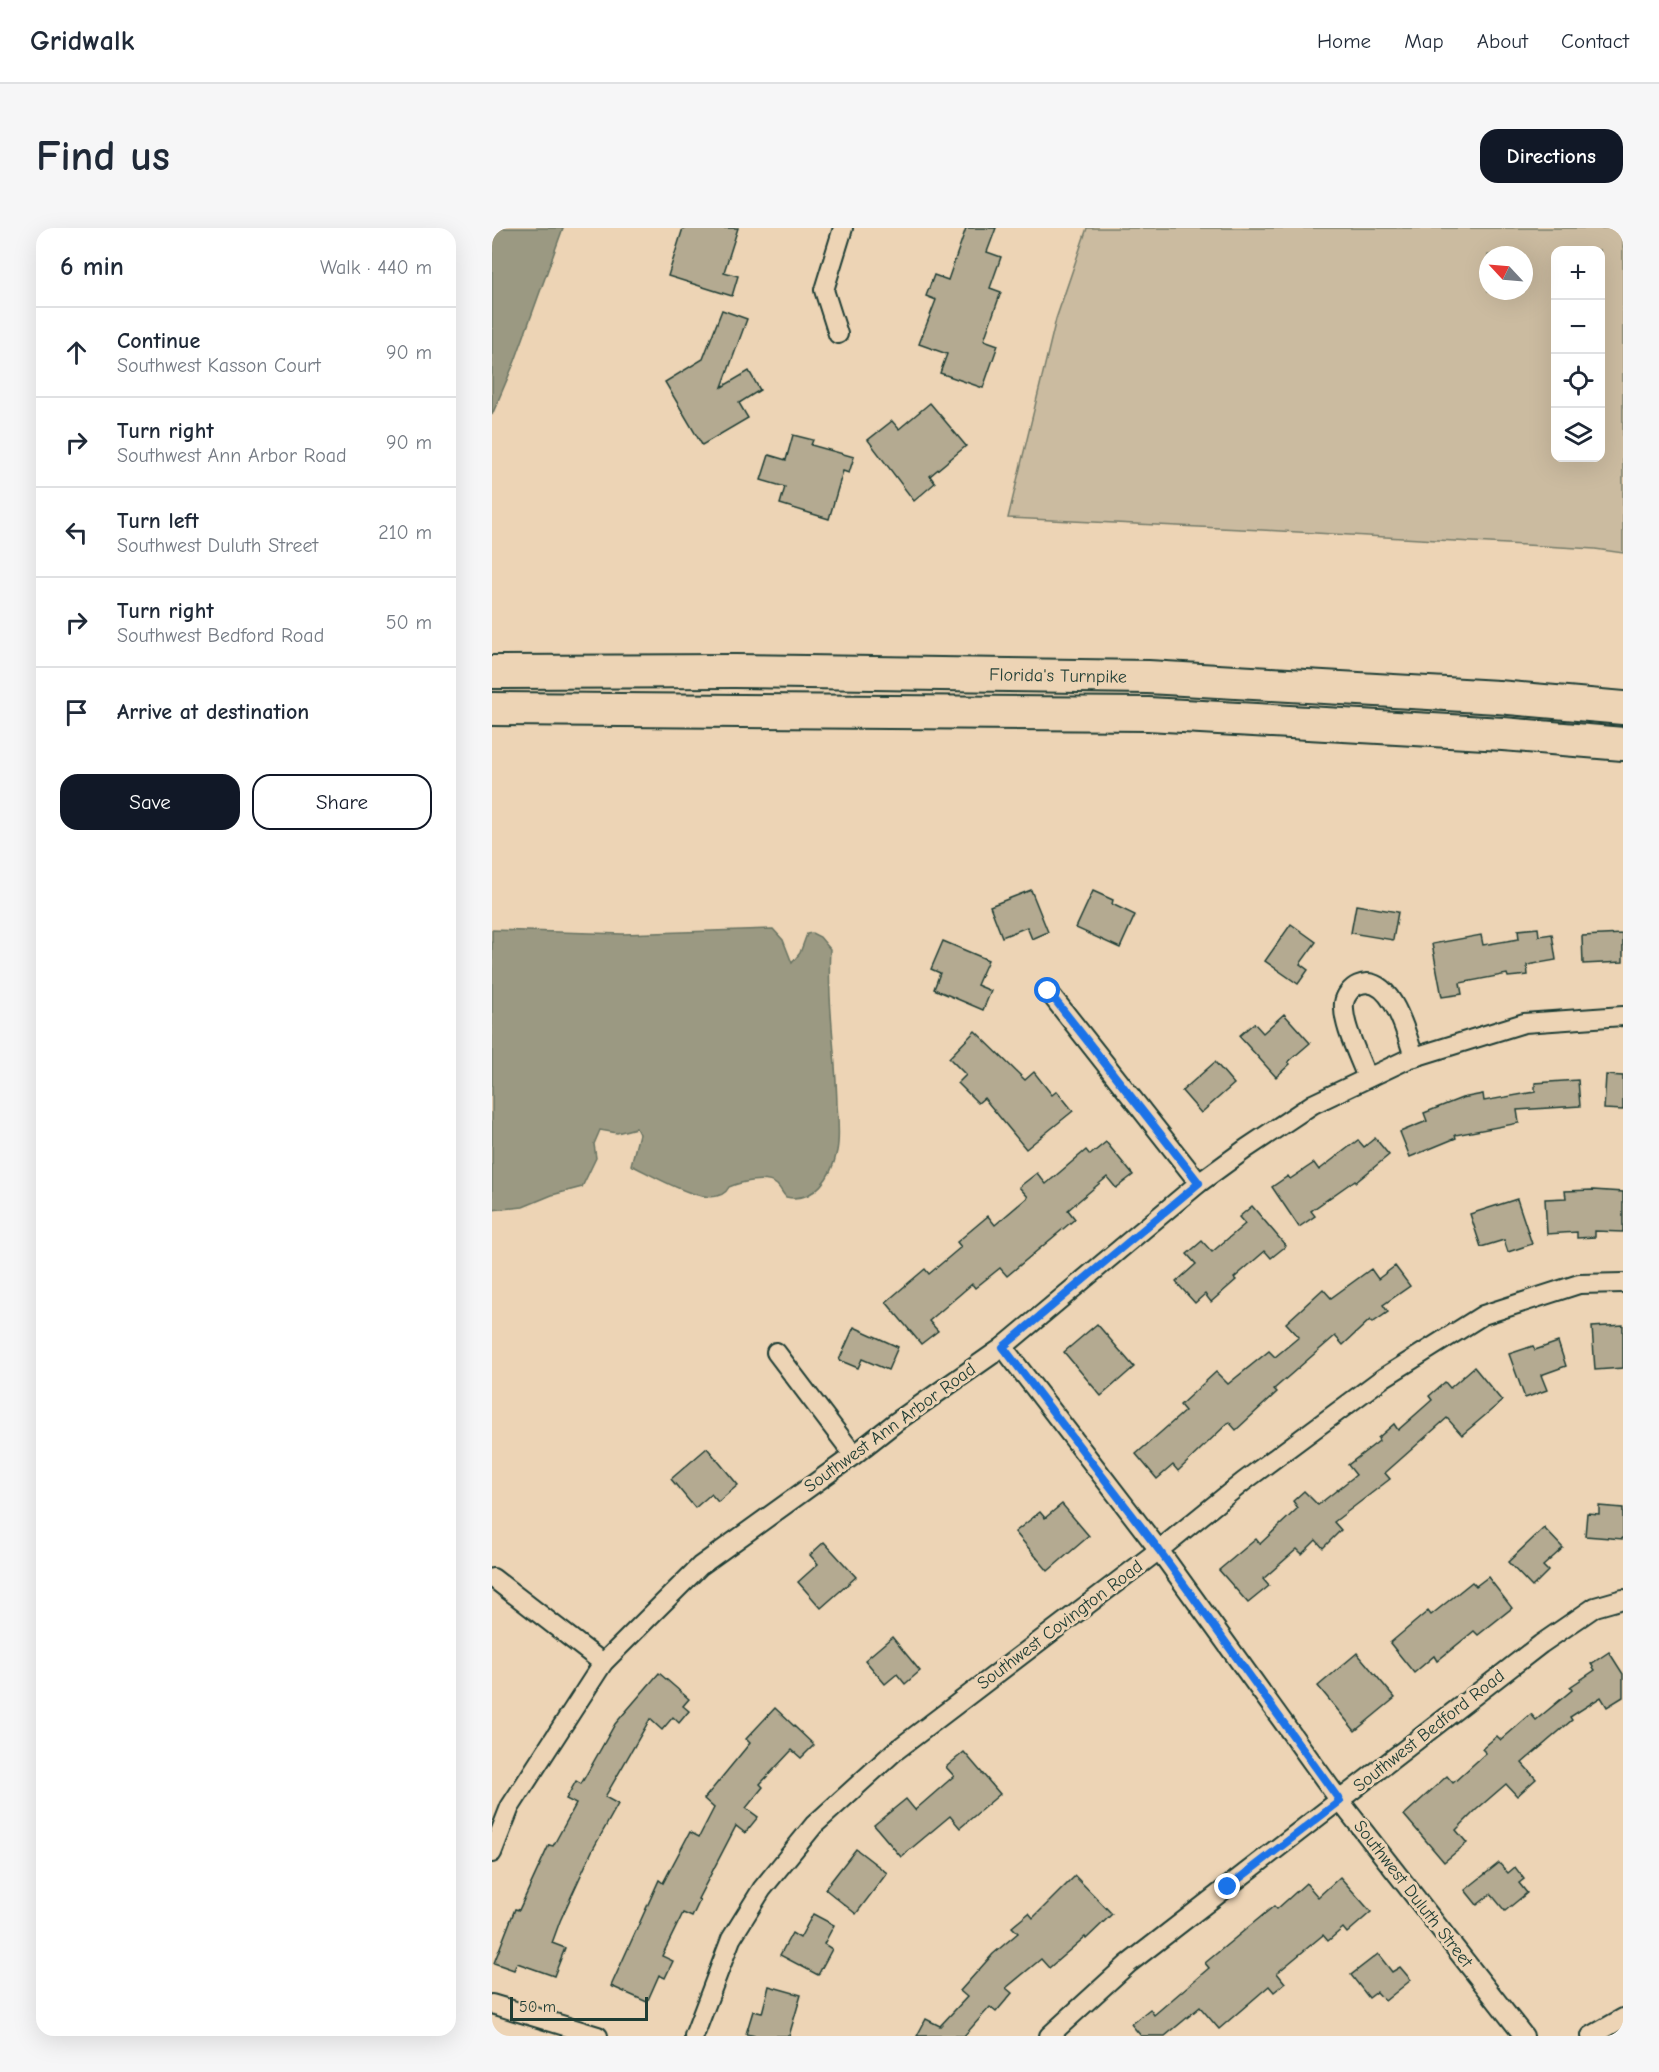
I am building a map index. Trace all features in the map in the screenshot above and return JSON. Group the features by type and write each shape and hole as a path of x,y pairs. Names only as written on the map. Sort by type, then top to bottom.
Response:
{"highway":[{"name":"Florida's Turnpike","path":"492,672 735,671 1148,678 1486,697 1623,708"},
{"name":"Florida's Turnpike","path":"492,709 1148,714 1503,734 1623,744"}],"street":[{"path":"838,334 824,290 843,228"},
{"path":"1367,1078 1345,1014 1344,1001 1348,993 1358,985 1373,984 1385,991 1401,1020 1414,1057"},
{"path":"1048,991 1199,1183"},
{"name":"Southwest Ann Arbor Road","path":"492,1853 510,1806 603,1663 700,1566 896,1422 1003,1347 1199,1183 1313,1104 1414,1057 1524,1023 1623,1016"},
{"name":"Southwest Covington Road","path":"694,2036 731,1939 762,1889 814,1825 894,1752 1159,1550 1243,1482 1383,1378 1483,1315 1579,1284 1623,1283"},
{"name":"Southwest Duluth Street","path":"1003,1347 1159,1550 1340,1801 1524,2036"},
{"path":"776,1352 854,1455"},
{"path":"493,1578 603,1663"},
{"name":"Southwest Bedford Road","path":"1049,2036 1128,1964 1541,1644 1595,1606 1623,1599"},
{"path":"492,2004 598,2036"},
{"path":"1591,2036 1623,2018"}],"shaded area":[{"path":"492,228 563,228 515,361 492,415"},
{"path":"1087,228 1623,228 1623,553 1595,549 1262,530 1008,518 1056,319"},
{"path":"773,929 783,940 792,963 800,953 807,934 812,933 820,937 830,949 838,1139 831,1170 814,1192 796,1198 786,1197 777,1185 760,1180 734,1185 722,1194 711,1197 697,1195 631,1165 639,1134 636,1128 617,1133 600,1130 594,1144 596,1158 582,1187 552,1195 523,1207 492,1210 492,930 623,934"}],"building":[{"path":"683,228 738,228 724,272 738,276 732,296 668,276"},
{"path":"966,228 996,228 987,252 1001,257 990,288 1001,292 984,340 998,345 983,388 940,373 947,354 919,344 936,300 926,296 934,275 948,280"},
{"path":"722,310 747,319 722,387 749,371 760,390 739,403 748,418 702,445 665,382 703,359"},
{"path":"930,403 966,446 930,476 935,483 914,501 868,440 892,421 899,429"},
{"path":"793,435 813,440 811,445 854,457 849,473 843,471 829,519 780,504 785,487 761,480 769,455 786,460"},
{"path":"1031,890 1048,932 1032,939 1027,927 1002,937 990,906"},
{"path":"1093,891 1113,900 1112,904 1135,915 1120,948 1076,928"},
{"path":"1356,905 1398,912 1393,940 1351,933"},
{"path":"1291,924 1316,942 1300,964 1308,970 1298,984 1265,961"},
{"path":"1538,928 1539,936 1552,934 1556,960 1527,965 1528,975 1508,977 1507,974 1460,983 1462,994 1442,997 1432,944 1481,935 1483,945 1519,939 1518,930"},
{"path":"1623,934 1623,962 1583,964 1582,936"},
{"path":"943,941 988,960 977,985 991,991 983,1010 934,989 940,973 931,969"},
{"path":"1284,1014 1310,1043 1288,1062 1290,1064 1276,1077 1239,1036 1254,1023 1263,1033"},
{"path":"975,1031 1025,1080 1034,1072 1052,1095 1057,1091 1073,1111 1026,1149 984,1098 978,1103 958,1083 966,1075 949,1058"},
{"path":"1215,1062 1234,1084 1201,1113 1182,1091"},
{"path":"1606,1075 1623,1076 1623,1110 1604,1109"},
{"path":"1578,1080 1580,1106 1517,1110 1519,1123 1455,1135 1456,1138 1410,1157 1400,1132 1427,1121 1424,1113 1462,1098 1483,1094 1484,1101 1535,1092 1535,1083"},
{"path":"1375,1138 1389,1155 1356,1182 1355,1180 1311,1211 1315,1216 1299,1227 1272,1187 1288,1176 1290,1179 1314,1163 1319,1170 1358,1140 1364,1147"},
{"path":"1106,1142 1133,1175 1116,1188 1107,1177 1068,1210 1075,1219 1007,1276 1000,1268 975,1288 972,1284 929,1321 938,1331 921,1344 886,1302 925,1269 929,1274 961,1247 957,1242 988,1216 995,1225 1028,1197 1019,1187 1037,1173 1046,1184 1086,1150 1090,1155"},
{"path":"1565,1191 1623,1192 1623,1232 1595,1231 1595,1237 1577,1238 1577,1232 1547,1234 1545,1199 1566,1198"},
{"path":"1517,1199 1532,1244 1508,1252 1504,1240 1481,1247 1470,1214"},
{"path":"1252,1206 1286,1246 1271,1258 1265,1251 1211,1302 1205,1294 1195,1303 1176,1282 1196,1264 1187,1254 1202,1241 1212,1252 1245,1224 1239,1217"},
{"path":"1395,1266 1410,1286 1383,1305 1388,1312 1372,1323 1370,1320 1343,1345 1335,1336 1274,1389 1277,1392 1236,1430 1229,1422 1178,1471 1173,1465 1157,1479 1136,1454 1185,1411 1180,1405 1216,1372 1228,1384 1269,1351 1275,1357 1299,1337 1286,1323 1323,1289 1331,1298 1371,1269 1378,1279"},
{"path":"1097,1324 1134,1367 1101,1396 1064,1352"},
{"path":"1623,1325 1623,1368 1595,1370 1592,1327"},
{"path":"854,1327 898,1347 888,1370 862,1359 858,1368 839,1360"},
{"path":"1558,1342 1566,1366 1541,1375 1547,1390 1525,1398 1509,1354 1533,1346 1535,1350"},
{"path":"1474,1367 1502,1401 1462,1435 1447,1418 1385,1473 1390,1479 1334,1522 1341,1530 1323,1548 1316,1540 1302,1554 1297,1549 1263,1579 1269,1586 1248,1603 1219,1570 1256,1539 1260,1544 1298,1508 1293,1501 1304,1491 1318,1505 1356,1475 1348,1465 1379,1441 1378,1438 1394,1424 1398,1430 1432,1400 1429,1396 1445,1382 1450,1388"},
{"path":"707,1448 738,1485 718,1502 711,1494 695,1508 671,1479"},
{"path":"1062,1504 1089,1536 1048,1571 1015,1532 1040,1512 1045,1518"},
{"path":"1599,1506 1623,1508 1623,1539 1585,1536 1587,1513 1599,1514"},
{"path":"1544,1528 1563,1548 1543,1566 1548,1571 1532,1587 1508,1562"},
{"path":"824,1542 856,1577 821,1608 798,1582 818,1564 810,1555"},
{"path":"1488,1577 1512,1608 1478,1635 1474,1631 1437,1661 1434,1656 1414,1673 1390,1643 1428,1611 1431,1615 1472,1582 1476,1586"},
{"path":"892,1637 920,1671 905,1684 897,1674 885,1684 865,1660"},
{"path":"1609,1652 1623,1674 1623,1697 1607,1707 1601,1697 1570,1717 1572,1720 1522,1763 1536,1779 1517,1796 1506,1784 1476,1810 1456,1830 1467,1843 1444,1862 1404,1815 1447,1776 1453,1783 1486,1753 1482,1749 1497,1736 1501,1740 1531,1714 1536,1720 1572,1690 1570,1687 1595,1670 1591,1664"},
{"path":"1357,1653 1395,1698 1355,1731 1318,1686"},
{"path":"659,1673 689,1699 683,1706 689,1711 679,1723 673,1717 662,1730 650,1719 605,1797 618,1804 592,1851 560,1921 552,1943 565,1948 554,1976 517,1963 514,1970 494,1963 515,1909 519,1910 549,1845 553,1846 576,1804 566,1799 576,1781 581,1784 615,1724"},
{"path":"775,1708 814,1745 801,1758 792,1750 760,1784 763,1787 746,1808 758,1817 745,1833 736,1826 698,1899 700,1900 692,1917 683,1913 662,1956 673,1961 665,1978 659,1975 647,2002 611,1986 659,1880 663,1883 690,1832 699,1837 714,1808 704,1799 750,1743 746,1739"},
{"path":"964,1752 1000,1794 960,1828 950,1816 901,1857 874,1825 906,1799 915,1810 954,1776 946,1767"},
{"path":"856,1849 887,1873 856,1914 825,1889"},
{"path":"1499,1863 1508,1873 1515,1867 1524,1879 1519,1883 1527,1893 1505,1911 1491,1894 1477,1905 1465,1890"},
{"path":"1075,1876 1112,1914 1086,1939 1085,1937 1049,1968 1041,1959 1006,1988 1012,1993 996,2012 990,2007 964,2036 917,2036 926,2019 940,2026 967,1997 960,1991 993,1954 1018,1933 1012,1927 1029,1913 1033,1918"},
{"path":"1340,1877 1371,1912 1347,1933 1343,1928 1328,1941 1323,1935 1277,1973 1285,1983 1274,1992 1269,1986 1219,2029 1200,2007 1165,2036 1141,2036 1131,2024 1150,2009 1154,2015 1209,1968 1205,1963 1274,1906 1277,1909 1306,1883 1318,1897"},
{"path":"813,1914 834,1925 824,1944 832,1949 818,1975 780,1955 792,1933 800,1938"},
{"path":"1378,1954 1392,1972 1400,1967 1411,1980 1385,2001 1377,1992 1369,1998 1351,1975"},
{"path":"769,1986 801,1995 789,2036 746,2034 753,2011 762,2013"}],"route":[{"path":"1048,991 1199,1183 1003,1347 1159,1550 1340,1801 1228,1887"}]}
